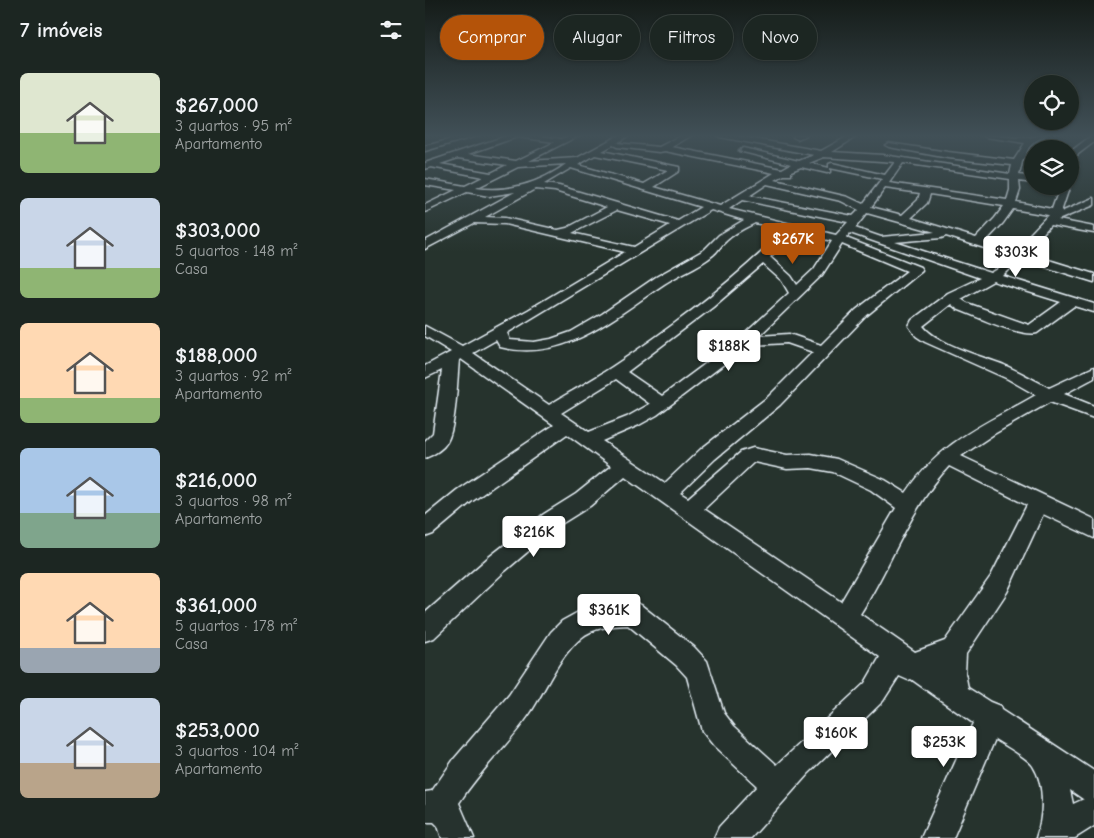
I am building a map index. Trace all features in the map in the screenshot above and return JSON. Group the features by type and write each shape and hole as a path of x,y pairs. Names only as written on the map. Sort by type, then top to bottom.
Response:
{"street":[{"path":"482,174 493,176"},
{"path":"425,208 497,174"},
{"path":"523,174 545,180"},
{"path":"425,246 535,186 553,174"},
{"path":"645,186 659,181 669,174"},
{"path":"437,342 499,332 680,225 740,198 766,181 785,174"},
{"path":"799,188 820,174"},
{"path":"853,174 926,192 1010,204 1078,226 1093,222"},
{"path":"586,440 633,421 662,404 745,341 818,272 848,229 891,174"},
{"path":"988,174 1024,179"},
{"path":"978,242 998,222 1010,204 1015,192 1015,174"},
{"path":"605,175 792,229 848,229 916,270 861,313 774,401 708,454 666,494"},
{"path":"659,181 665,192"},
{"path":"766,181 844,199 865,209 904,219 1094,278"},
{"path":"425,182 489,193 535,186 564,190 680,225"},
{"path":"904,219 923,201 926,192"},
{"path":"489,193 505,202"},
{"path":"995,277 1019,255 1051,217 1060,204 1061,195"},
{"path":"740,198 878,239 975,277 995,277 1094,308"},
{"path":"1051,217 1094,201"},
{"path":"558,232 571,230 617,206"},
{"path":"499,332 505,344 512,346 534,347 555,344 607,317 661,280 708,253 723,238 753,219"},
{"path":"471,220 505,221 636,251"},
{"path":"549,413 616,372 697,312 764,258 792,229"},
{"path":"878,239 952,234"},
{"path":"764,258 787,279 796,294"},
{"path":"975,277 917,323 916,326 919,332 941,345 1010,374 1049,395 1094,412"},
{"path":"953,296 955,301 962,306 1024,329 1032,330 1072,301"},
{"path":"745,341 789,338 823,351"},
{"path":"425,373 437,342"},
{"path":"437,342 549,413 845,616 900,663 956,693 1041,754 1094,788"},
{"path":"425,451 439,440 442,434 437,342"},
{"path":"616,372 662,404"},
{"path":"845,616 863,588 908,505 935,469 947,457 1049,395 1094,372"},
{"path":"425,528 463,496 567,426"},
{"path":"690,510 748,457 753,455 771,460 827,462 878,485 908,505"},
{"path":"947,457 1037,503 1094,529"},
{"path":"425,629 497,564 551,520 583,500 624,466"},
{"path":"956,693 952,673 954,650 999,584 1037,503"},
{"path":"458,838 449,816 433,807 519,705 560,641 582,622 618,613 632,613 685,656 698,670 713,721 724,736 778,786"},
{"path":"730,838 798,764 874,692 900,663 954,650"},
{"path":"937,838 990,716"},
{"path":"1041,754 1054,784 1059,808 1052,837"},
{"path":"1052,837 1072,821 1094,810"}]}
